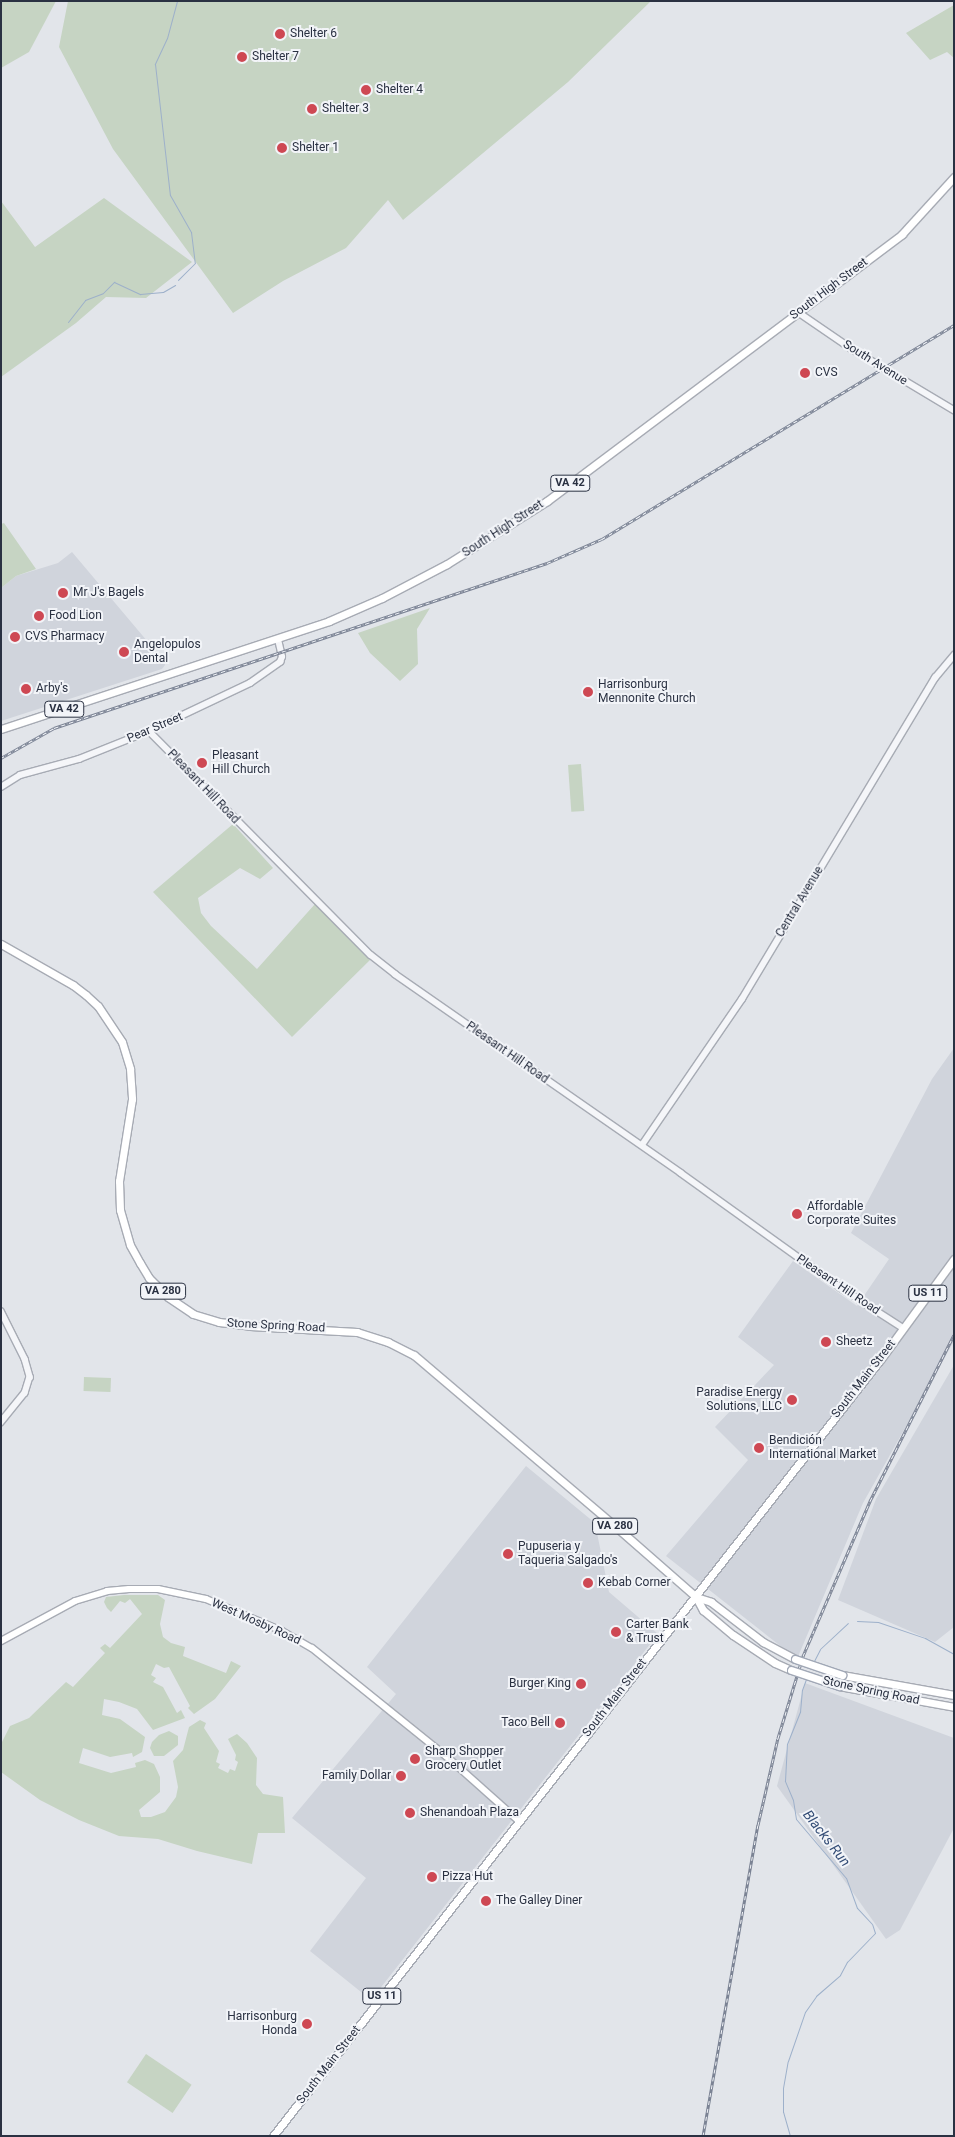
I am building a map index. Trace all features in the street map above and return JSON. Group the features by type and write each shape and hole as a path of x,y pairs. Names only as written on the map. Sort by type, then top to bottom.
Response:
{"main road":[{"name":"South High Street","path":"1,729 278,639 382,598 488,540 547,500 902,234 954,178"},
{"name":"Stone Spring Road","path":"1,944 73,985 86,995 98,1006 122,1042 130,1069 132,1099 119,1181 120,1210 130,1245 150,1278 168,1297 194,1314 219,1322 250,1326 339,1330 374,1336 402,1348 425,1362 696,1597 703,1610 733,1635 775,1663 839,1686 954,1707"},
{"name":"South Main Street","path":"273,2136 696,1597 954,1259"},
{"name":"West Mosby Road","path":"1,1641 75,1601 106,1591 128,1589 158,1590 206,1599 282,1631 312,1648 446,1756 519,1821"},
{"name":"Stone Spring Road","path":"696,1597 711,1602 763,1642 796,1660 842,1675 954,1696"}],"street":[{"name":"South Avenue","path":"798,312 859,353 954,410"},
{"name":"Pear Street","path":"1,787 20,775 79,759 212,703 273,668 282,657 278,639"},
{"name":"Central Avenue","path":"642,1146 742,999 935,678 954,655"},
{"name":"Pleasant Hill Road","path":"149,731 371,955 425,996 642,1146 841,1288 903,1328"},
{"path":"1,1311 25,1359 30,1377 25,1393 1,1424"}],"shaded area":[{"path":"72,552 164,661 165,665 162,669 1,721 1,588 16,576 58,563"},
{"path":"954,1048 954,1341 863,1503 797,1659 666,1556 748,1460 715,1427 774,1365 738,1337 793,1261 857,1306 889,1259 851,1233 932,1079"},
{"path":"954,1365 954,1627 935,1642 838,1600 876,1499"},
{"path":"526,1466 595,1523 609,1592 658,1634 371,2000 310,1951 366,1878 292,1818 396,1694 367,1667"},
{"path":"805,1683 954,1738 954,1828 900,1930 886,1939 777,1786"}],"green space":[{"path":"1,1 56,1 29,52 1,68"},
{"path":"68,1 651,1 568,82 403,220 388,200 346,248 283,281 233,313 113,149 59,47"},
{"path":"954,5 954,58 947,52 930,60 906,33"},
{"path":"104,198 192,262 146,298 106,297 76,323 1,377 1,201 35,247"},
{"path":"4,523 36,569 16,576 1,588 1,524"},
{"path":"430,608 417,629 418,664 400,681 370,653 358,633"},
{"path":"581,764 584,811 571,812 568,765"},
{"path":"233,824 273,868 260,879 240,868 198,898 201,913 211,926 257,969 315,904 370,960 292,1037 153,892"},
{"path":"84,1377 111,1378 110,1392 84,1391"},
{"path":"158,1595 165,1600 160,1624 163,1637 171,1643 185,1647 183,1656 226,1673 231,1661 241,1666 215,1699 194,1714 188,1708 190,1706 169,1667 164,1668 156,1664 151,1675 156,1678 153,1682 163,1687 177,1713 181,1710 185,1718 153,1730 137,1709 104,1699 102,1715 120,1719 145,1737 142,1752 133,1757 132,1753 110,1757 83,1748 79,1763 111,1773 136,1767 135,1763 145,1760 154,1764 160,1777 160,1792 139,1810 141,1817 151,1817 165,1812 176,1797 178,1787 173,1761 183,1750 189,1727 200,1720 206,1723 204,1728 219,1751 216,1762 220,1764 218,1768 228,1773 230,1769 235,1771 238,1762 235,1760 236,1755 228,1739 237,1734 247,1743 257,1758 256,1785 263,1794 283,1797 285,1833 258,1833 252,1864 197,1851 158,1839 119,1836 79,1820 40,1800 1,1772 1,1744 10,1726 29,1718 66,1682 73,1687 105,1653 100,1648 105,1644 110,1648 142,1614 130,1599 125,1603 120,1601 111,1612 107,1608 104,1602 106,1597"},
{"path":"169,1731 178,1736 178,1745 164,1756 154,1756 150,1748 152,1742 159,1735"},
{"path":"146,2054 192,2085 173,2113 127,2082"}],"waterway":[{"path":"177,1 167,38 155,64 170,195 191,232 195,263 178,280"},
{"path":"68,322 85,300 103,293 114,282 140,294 163,292 175,285"},
{"name":"Blacks Run","path":"857,1621 878,1622 925,1638 954,1654"},
{"name":"Blacks Run","path":"814,1661 820,1649 848,1623"},
{"name":"Blacks Run","path":"790,2136 783,2112 783,2088 788,2061 805,2012 816,1996 840,1975 847,1962 875,1933 872,1924 857,1908 846,1878 796,1819 793,1800 785,1781 787,1744 800,1712 802,1690 806,1679"}],"railway":[{"path":"1,758 54,728 547,563 602,539 954,325"},
{"path":"703,2136 758,1825 778,1738 803,1656 870,1501 954,1335"}],"place":[{"name":"Shelter 6","path":"280,34"},
{"name":"Shelter 7","path":"242,57"},
{"name":"Shelter 4","path":"366,90"},
{"name":"Shelter 3","path":"312,109"},
{"name":"Shelter 1","path":"282,148"},
{"name":"CVS","path":"805,373"},
{"name":"Mr J's Bagels","path":"63,593"},
{"name":"Food Lion","path":"39,616"},
{"name":"CVS Pharmacy","path":"15,637"},
{"name":"Angelopulos Dental","path":"124,652"},
{"name":"Arby's","path":"26,689"},
{"name":"Harrisonburg Mennonite Church","path":"588,692"},
{"name":"Pleasant Hill Church","path":"202,763"},
{"name":"Affordable Corporate Suites","path":"797,1214"},
{"name":"Sheetz","path":"826,1342"},
{"name":"Paradise Energy Solutions, LLC","path":"792,1400"},
{"name":"Bendición International Market","path":"759,1448"},
{"name":"Pupuseria y Taqueria Salgado's","path":"508,1554"},
{"name":"Kebab Corner","path":"588,1583"},
{"name":"Carter Bank & Trust","path":"616,1632"},
{"name":"Burger King","path":"581,1684"},
{"name":"Taco Bell","path":"560,1723"},
{"name":"Sharp Shopper Grocery Outlet","path":"415,1759"},
{"name":"Family Dollar","path":"401,1776"},
{"name":"Shenandoah Plaza","path":"410,1813"},
{"name":"Pizza Hut","path":"432,1877"},
{"name":"The Galley Diner","path":"486,1901"},
{"name":"Harrisonburg Honda","path":"307,2024"}]}
